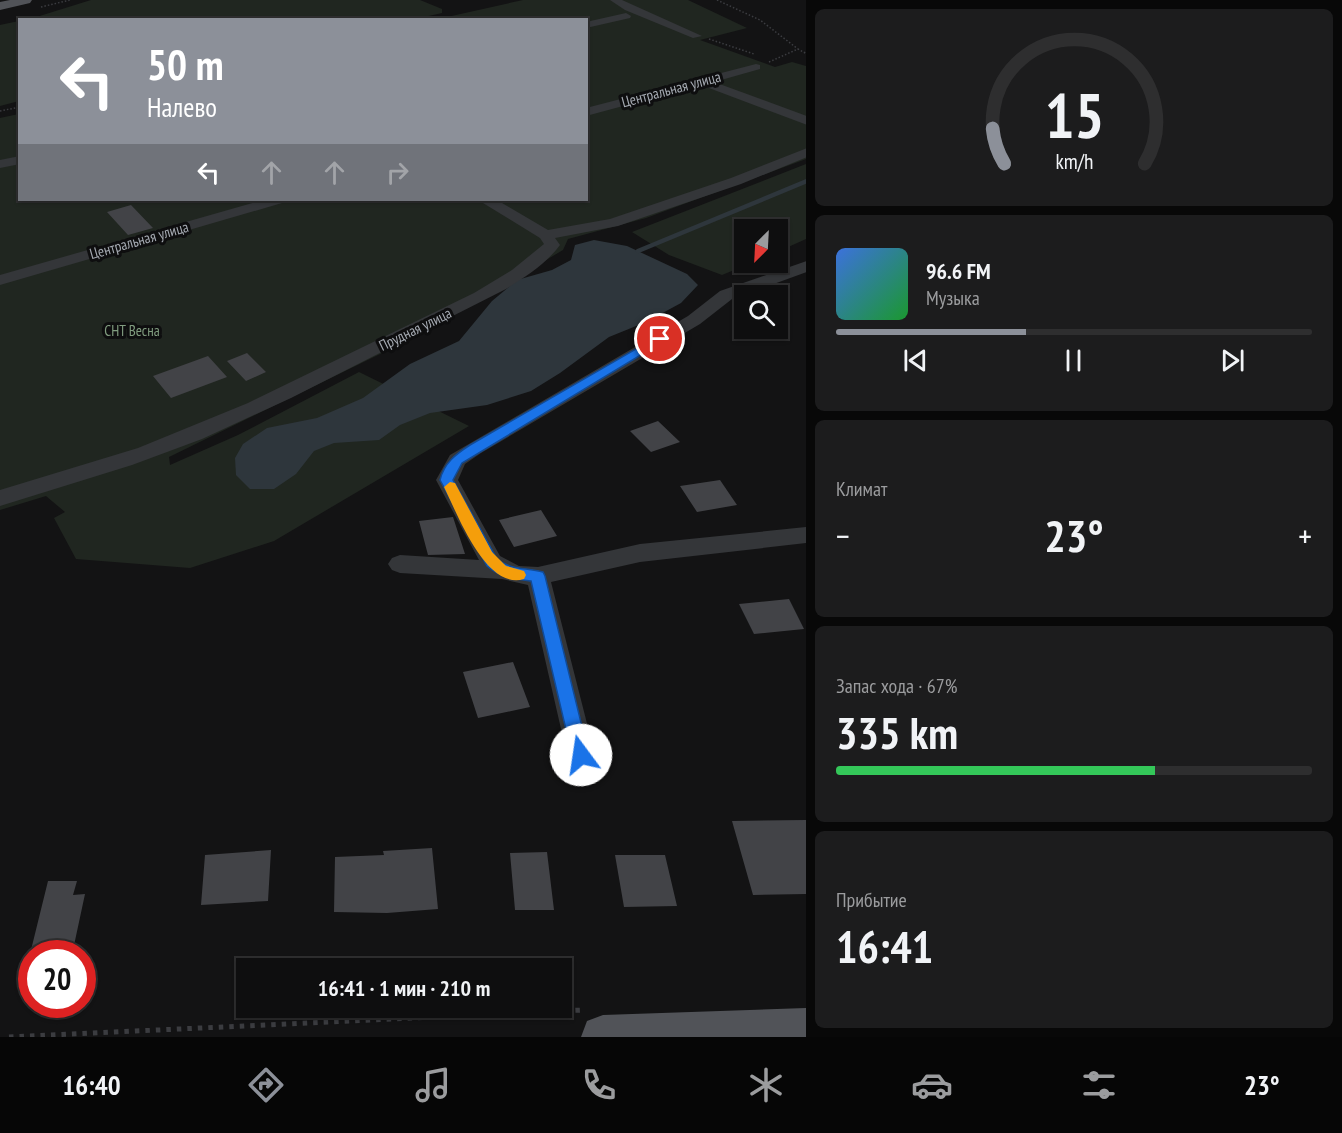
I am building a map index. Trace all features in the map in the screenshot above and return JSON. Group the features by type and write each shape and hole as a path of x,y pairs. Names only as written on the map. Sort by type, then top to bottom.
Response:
{"main road":[{"path":"0,6 26,0"},
{"path":"598,1023 806,1030"}],"street":[{"path":"615,0 628,8 697,36"},
{"path":"588,25 626,16"},
{"name":"Центральная улица","path":"588,111 756,67"},
{"path":"701,81 806,121"},
{"path":"490,201 545,235 613,223 736,181 806,152"},
{"path":"0,164 18,160"},
{"name":"Центральная улица","path":"0,280 274,201"},
{"name":"Прудная улица","path":"0,498 163,447 267,402 475,299 523,272 552,245 545,235"},
{"path":"501,570 487,555 447,480 448,473 457,460 694,320 726,295 806,266"},
{"path":"400,564 501,570 523,576 538,576 640,553 806,535"},
{"path":"538,576 581,755"}],"path":[{"path":"717,0 741,7 775,29 806,53"},
{"path":"697,36 740,48 771,61"},
{"path":"756,67 798,49"},
{"path":"0,111 18,107"},
{"path":"9,1037 598,1023"}],"green space":[{"path":"91,0 420,0 442,9 442,13 420,18 33,18"},
{"name":"СНТ Весна","path":"523,0 688,0 747,28 700,40 775,67 792,62 806,66 806,159 646,218 568,239 563,250 421,334 169,457 170,465 238,435 359,372 469,426 274,541 190,568 76,559 54,518 65,512 46,496 0,510 0,118 18,114 18,201 588,201 588,18 442,18"},
{"path":"18,21 18,101 0,106 0,25"},
{"path":"806,164 806,239 788,247 788,219 734,219 734,270 722,275 669,255 632,232"}],"shaded area":[{"path":"594,240 627,246 687,274 698,285 681,303 646,322 609,337 531,391 487,405 430,413 400,425 379,440 334,443 314,451 296,474 274,489 250,489 236,475 235,458 243,444 267,428 317,418 363,398 410,364 459,341 492,301 517,280 552,270 571,260 575,245"}],"building":[{"path":"131,205 153,228 128,235 107,212"},
{"path":"247,353 266,372 246,381 227,361"},
{"path":"208,356 227,377 171,398 153,376"},
{"path":"658,421 680,442 651,452 630,431"},
{"path":"720,480 737,505 697,512 680,486"},
{"path":"541,510 557,536 514,547 499,520"},
{"path":"453,517 465,554 428,555 419,521"},
{"path":"789,599 804,629 754,634 739,604"},
{"path":"513,662 530,707 478,718 463,672"},
{"path":"806,820 806,894 753,895 732,821"},
{"path":"432,848 438,909 387,913 334,912 335,857 384,855 383,851"},
{"path":"271,850 268,901 201,905 205,855"},
{"path":"547,852 554,910 515,910 510,853"},
{"path":"615,855 665,855 677,906 624,907"},
{"path":"48,881 77,881 73,895 85,894 75,940 33,940"}],"waterway":[{"path":"638,251 806,181"}],"slow traffic":[{"path":"450,487 492,562 501,570 519,575"}],"route":[{"path":"581,755 538,576 512,574 501,570 492,562 447,480 448,473 457,460 474,448 660,339"}]}
